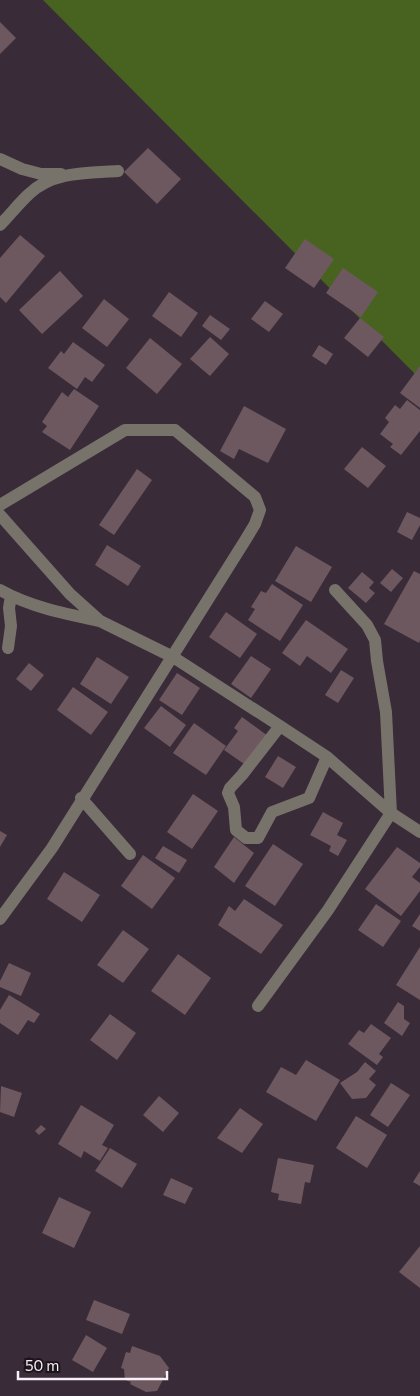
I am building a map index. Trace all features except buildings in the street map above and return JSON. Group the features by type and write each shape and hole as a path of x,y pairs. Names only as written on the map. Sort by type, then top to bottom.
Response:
{"street":[{"path":"0,159 22,169 41,174 118,171"},
{"path":"0,225 31,192 53,178 68,174"},
{"path":"0,505 126,430 175,430 255,497 260,510 255,524 52,848 0,919"},
{"path":"0,515 70,594 100,622"},
{"path":"258,1006 328,910 391,813 386,712 375,640 367,625 335,590"},
{"path":"5,593 63,614 100,622 173,656 326,756 391,813 420,832"},
{"path":"5,593 12,626 8,648"},
{"path":"280,726 228,793 234,807 236,830 246,838 258,838 272,812 309,798 326,756"},
{"path":"82,798 130,854"}],"green space":[{"path":"43,0 420,0 420,379"}]}
